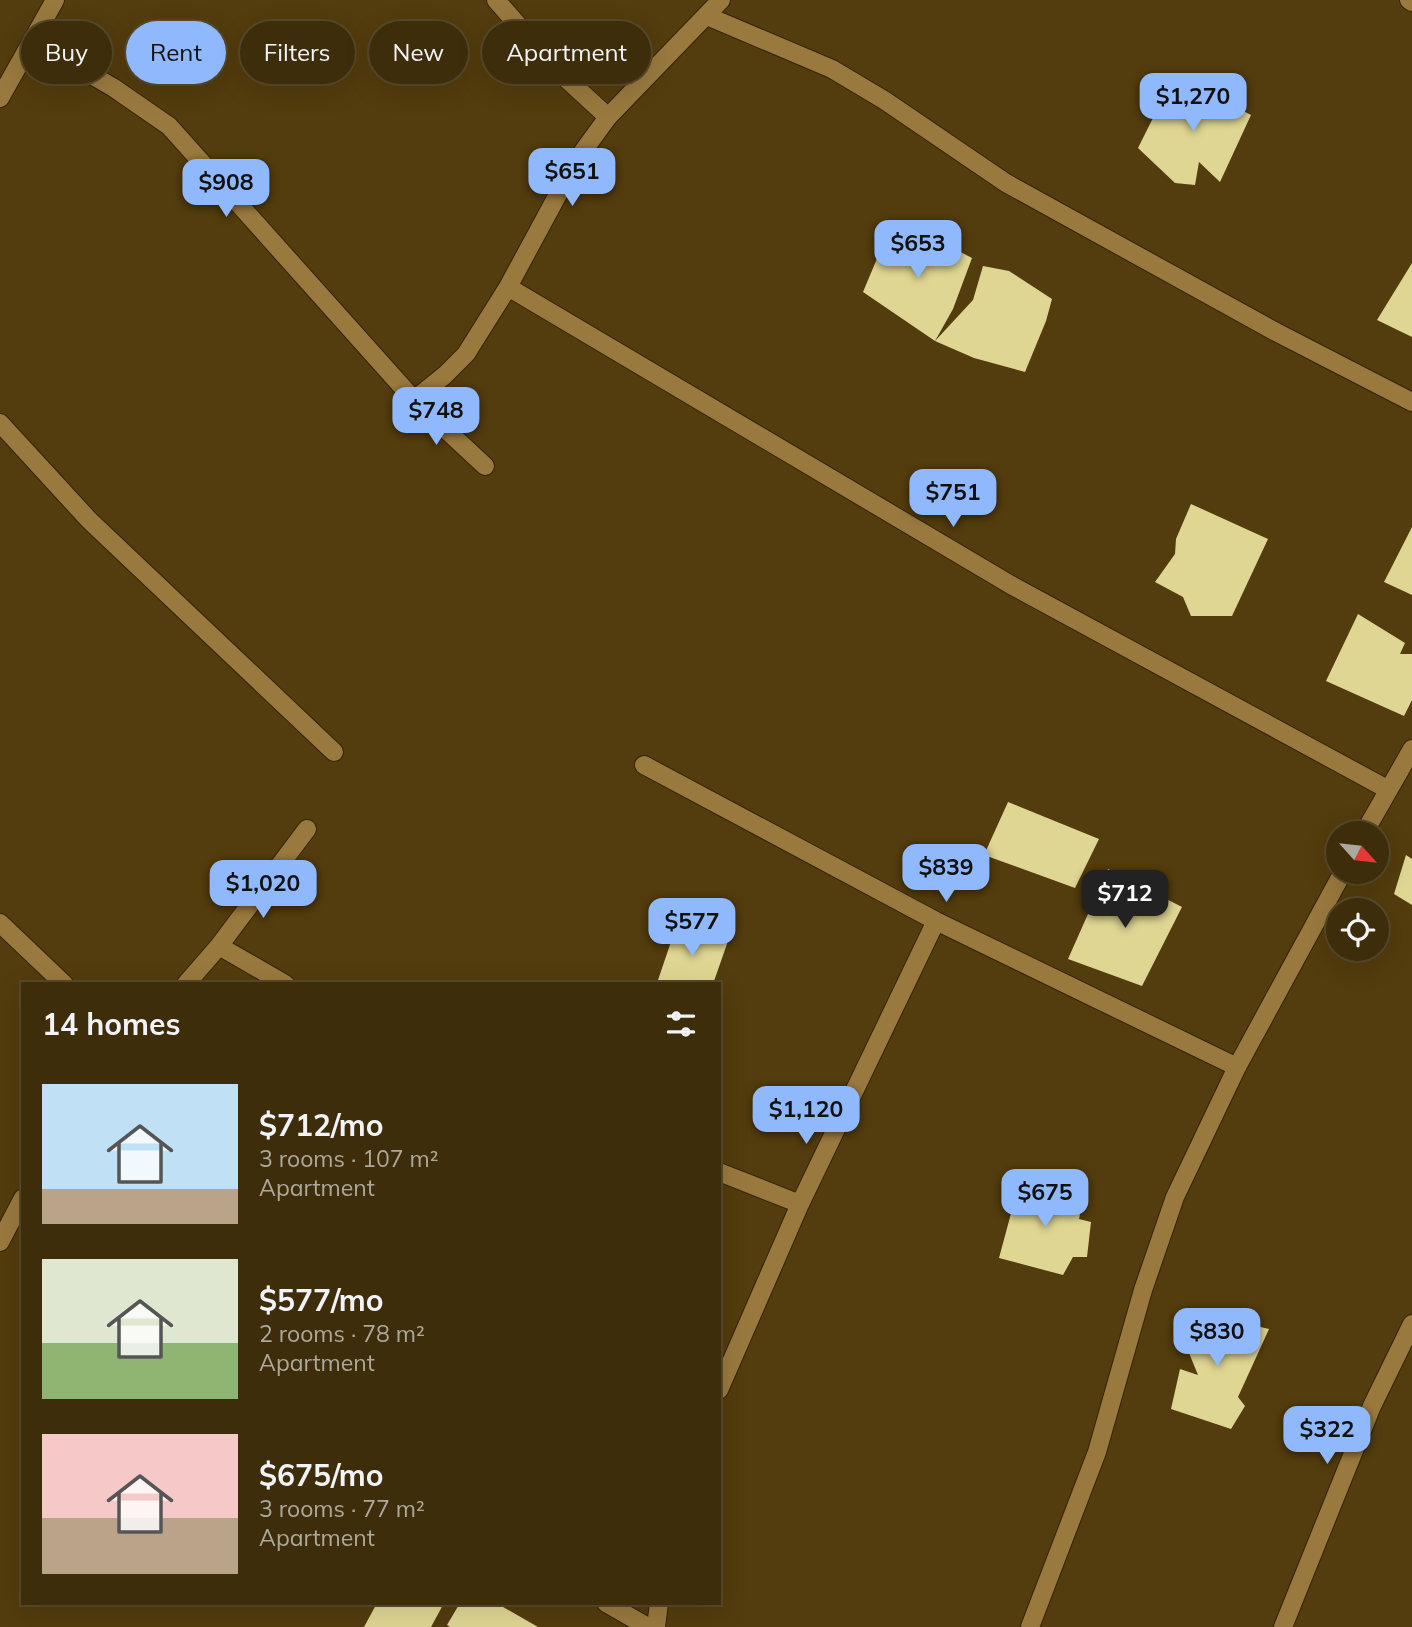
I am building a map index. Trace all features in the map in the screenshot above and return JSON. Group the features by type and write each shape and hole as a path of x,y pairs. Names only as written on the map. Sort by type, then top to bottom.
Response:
{"street":[{"path":"43,21 55,0"},
{"path":"496,0 559,72 608,117"},
{"path":"414,400 466,354 508,288 576,161 608,117 720,0"},
{"path":"707,16 832,69 884,100 1006,183 1265,326 1412,402"},
{"path":"0,98 21,60"},
{"path":"107,84 169,126 414,400 485,466"},
{"path":"508,288 1011,585 1387,789"},
{"path":"0,423 89,520 334,752"},
{"path":"1370,821 1412,749"},
{"path":"643,765 936,921 1237,1067"},
{"path":"188,982 219,946 307,829"},
{"path":"1030,1627 1097,1452 1143,1290 1175,1197 1237,1067 1336,884"},
{"path":"721,1385 800,1204 936,921"},
{"path":"0,923 62,982"},
{"path":"219,946 282,982"},
{"path":"721,1173 800,1204"},
{"path":"0,1242 6,1212 21,1200"},
{"path":"1283,1627 1372,1406 1412,1324"},
{"path":"610,1605 648,1627"},
{"path":"656,1627 659,1605"}],"building":[{"path":"1174,76 1251,115 1220,182 1199,162 1195,185 1175,183 1138,148"},
{"path":"889,230 916,241 924,233 972,258 953,309 935,341 863,292"},
{"path":"1412,263 1412,337 1377,320"},
{"path":"983,266 1009,271 1052,299 1025,372 974,358 935,341 973,300"},
{"path":"1191,504 1268,539 1232,616 1191,616 1183,597 1155,582 1175,554 1176,539"},
{"path":"1412,527 1412,595 1384,582"},
{"path":"1358,614 1405,643 1400,654 1412,654 1412,700 1404,716 1326,681"},
{"path":"1008,802 1099,839 1075,888 984,855"},
{"path":"1406,855 1412,859 1412,905 1394,894"},
{"path":"1108,869 1182,907 1142,986 1068,959"},
{"path":"677,924 728,941 714,982 657,982"},
{"path":"1020,1180 1083,1199 1079,1219 1091,1222 1087,1257 1073,1257 1063,1275 999,1258"},
{"path":"1193,1311 1269,1329 1238,1397 1245,1406 1231,1429 1171,1409 1180,1369 1198,1375 1187,1348"},
{"path":"376,1605 443,1605 431,1627 364,1627"},
{"path":"459,1605 500,1605 538,1627 450,1627 447,1625"}]}
